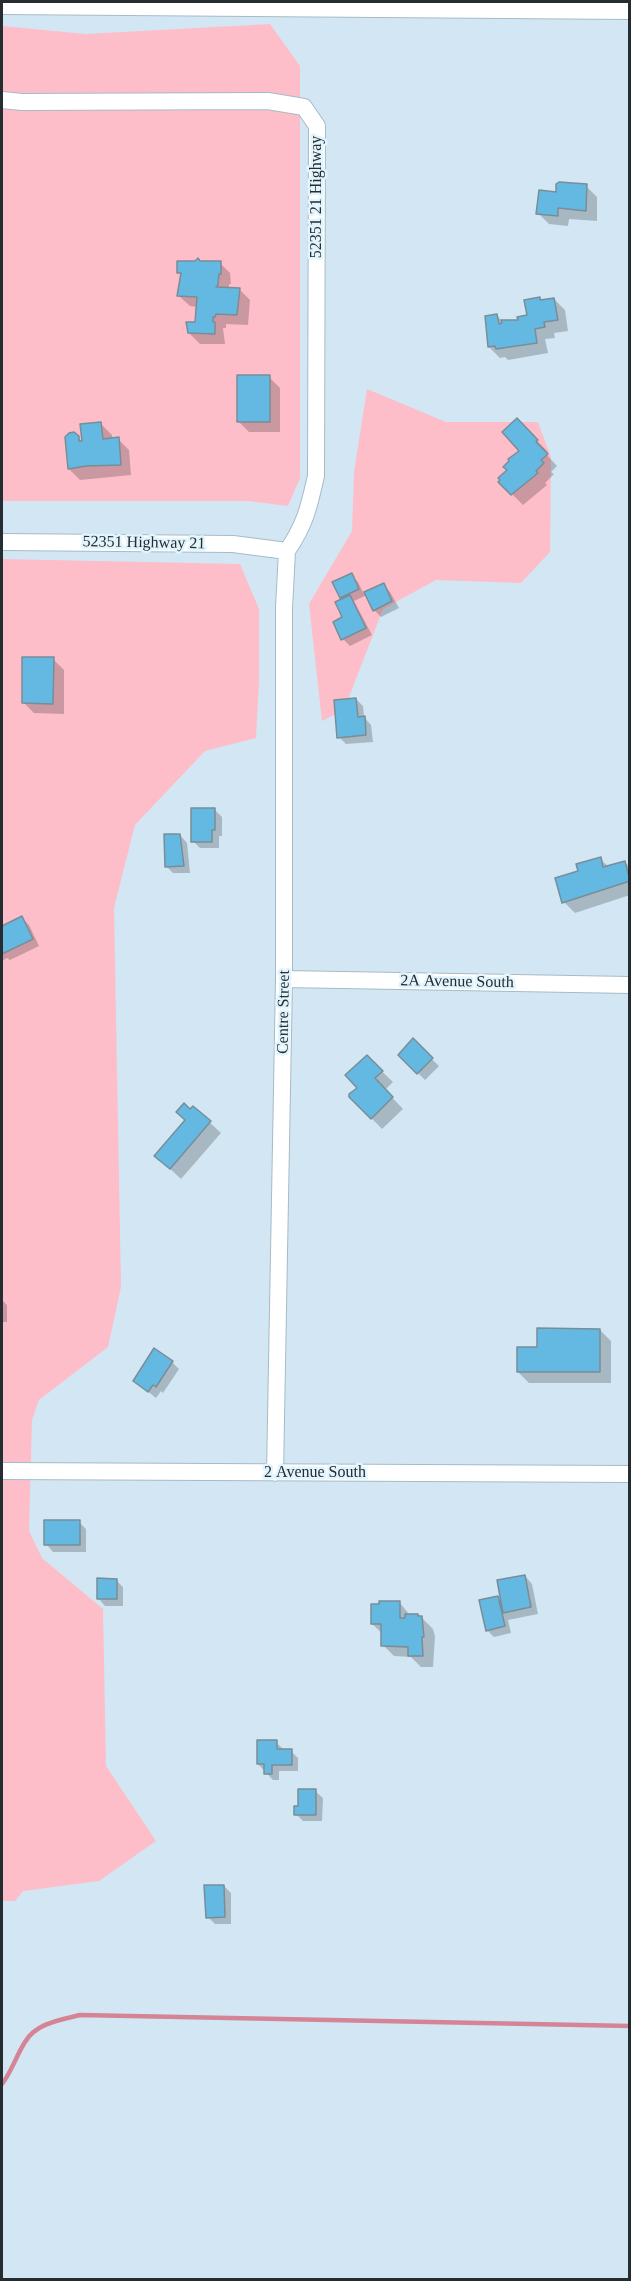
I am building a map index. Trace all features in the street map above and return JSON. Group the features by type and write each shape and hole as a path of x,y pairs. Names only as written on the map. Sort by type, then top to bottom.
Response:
{"main road":[{"path":"2,2 630,8"}],"street":[{"name":"52351 21 Highway","path":"2,100 268,101 304,107 317,126 316,476 310,505 300,532 287,551"},
{"name":"52351 Highway 21","path":"2,542 233,544 287,551"},
{"name":"Centre Street","path":"275,1473 284,979 284,608 287,551"},
{"name":"2A Avenue South","path":"284,979 630,985"},
{"name":"2 Avenue South","path":"2,1471 630,1474"}],"shaded area":[{"path":"270,24 300,66 300,478 288,506 248,501 2,501 2,26 86,34"},
{"path":"367,389 446,422 538,422 551,457 550,552 521,583 436,580 383,609 344,710 322,721 309,604 352,531 354,472"},
{"path":"2,559 240,564 259,609 256,738 205,751 135,825 114,908 121,1287 108,1347 39,1400 32,1420 29,1531 42,1558 103,1609 106,1766 156,1841 99,1881 23,1891 15,1901 2,1901"}],"building":[{"path":"559,182 587,184 586,211 558,208 558,216 536,214 539,190 556,192 556,184"},
{"path":"198,258 200,261 221,261 221,274 219,274 216,287 240,288 237,315 216,314 213,317 215,334 188,333 186,322 195,322 197,297 177,296 181,273 177,273 177,261 195,261"},
{"path":"540,297 540,300 554,298 558,320 544,322 545,327 535,329 537,343 496,349 495,346 488,347 485,316 497,314 499,324 502,323 501,320 518,320 517,317 527,315 524,300"},
{"path":"237,375 270,375 270,422 237,422"},
{"path":"517,418 548,454 541,460 544,463 536,471 538,473 511,495 498,482 500,480 498,478 507,470 503,467 509,461 508,459 519,451 502,432"},
{"path":"101,422 103,439 119,437 121,465 68,469 65,437 74,432 79,436 79,441 82,441 80,424"},
{"path":"352,573 359,589 340,598 332,582"},
{"path":"384,583 392,601 373,611 364,592"},
{"path":"350,595 366,628 341,640 333,622 342,617 335,602"},
{"path":"22,657 54,657 53,704 22,703"},
{"path":"356,698 358,717 365,716 366,735 337,738 334,700"},
{"path":"191,808 215,808 215,830 212,830 212,842 191,842"},
{"path":"164,834 180,834 184,866 165,867"},
{"path":"601,857 603,867 625,861 630,881 562,903 555,878 578,871 576,864"},
{"path":"22,916 33,939 2,954 2,926"},
{"path":"413,1038 433,1058 417,1074 398,1055"},
{"path":"367,1055 383,1071 375,1078 393,1097 371,1119 349,1097 349,1094 357,1088 345,1075"},
{"path":"184,1103 190,1109 193,1106 211,1121 170,1169 154,1156 185,1120 176,1112"},
{"path":"537,1328 600,1329 600,1372 517,1372 517,1347 537,1347"},
{"path":"154,1348 173,1361 156,1387 153,1385 148,1392 133,1381"},
{"path":"44,1520 80,1520 80,1545 44,1545"},
{"path":"525,1575 531,1607 503,1613 497,1580"},
{"path":"97,1578 117,1579 117,1599 97,1599"},
{"path":"498,1596 505,1626 486,1631 479,1600"},
{"path":"379,1601 400,1601 400,1618 405,1618 405,1614 422,1616 423,1656 408,1656 408,1647 381,1646 381,1624 371,1624 371,1604 379,1604"},
{"path":"257,1740 277,1740 277,1749 292,1749 292,1765 272,1765 272,1774 264,1774 264,1764 257,1764"},
{"path":"298,1789 316,1789 316,1815 294,1815 294,1806 298,1806"},
{"path":"204,1885 224,1885 225,1917 206,1918"}],"waterway":[{"path":"2,2084 25,2042 35,2030 49,2023 80,2015 630,2026"}]}
